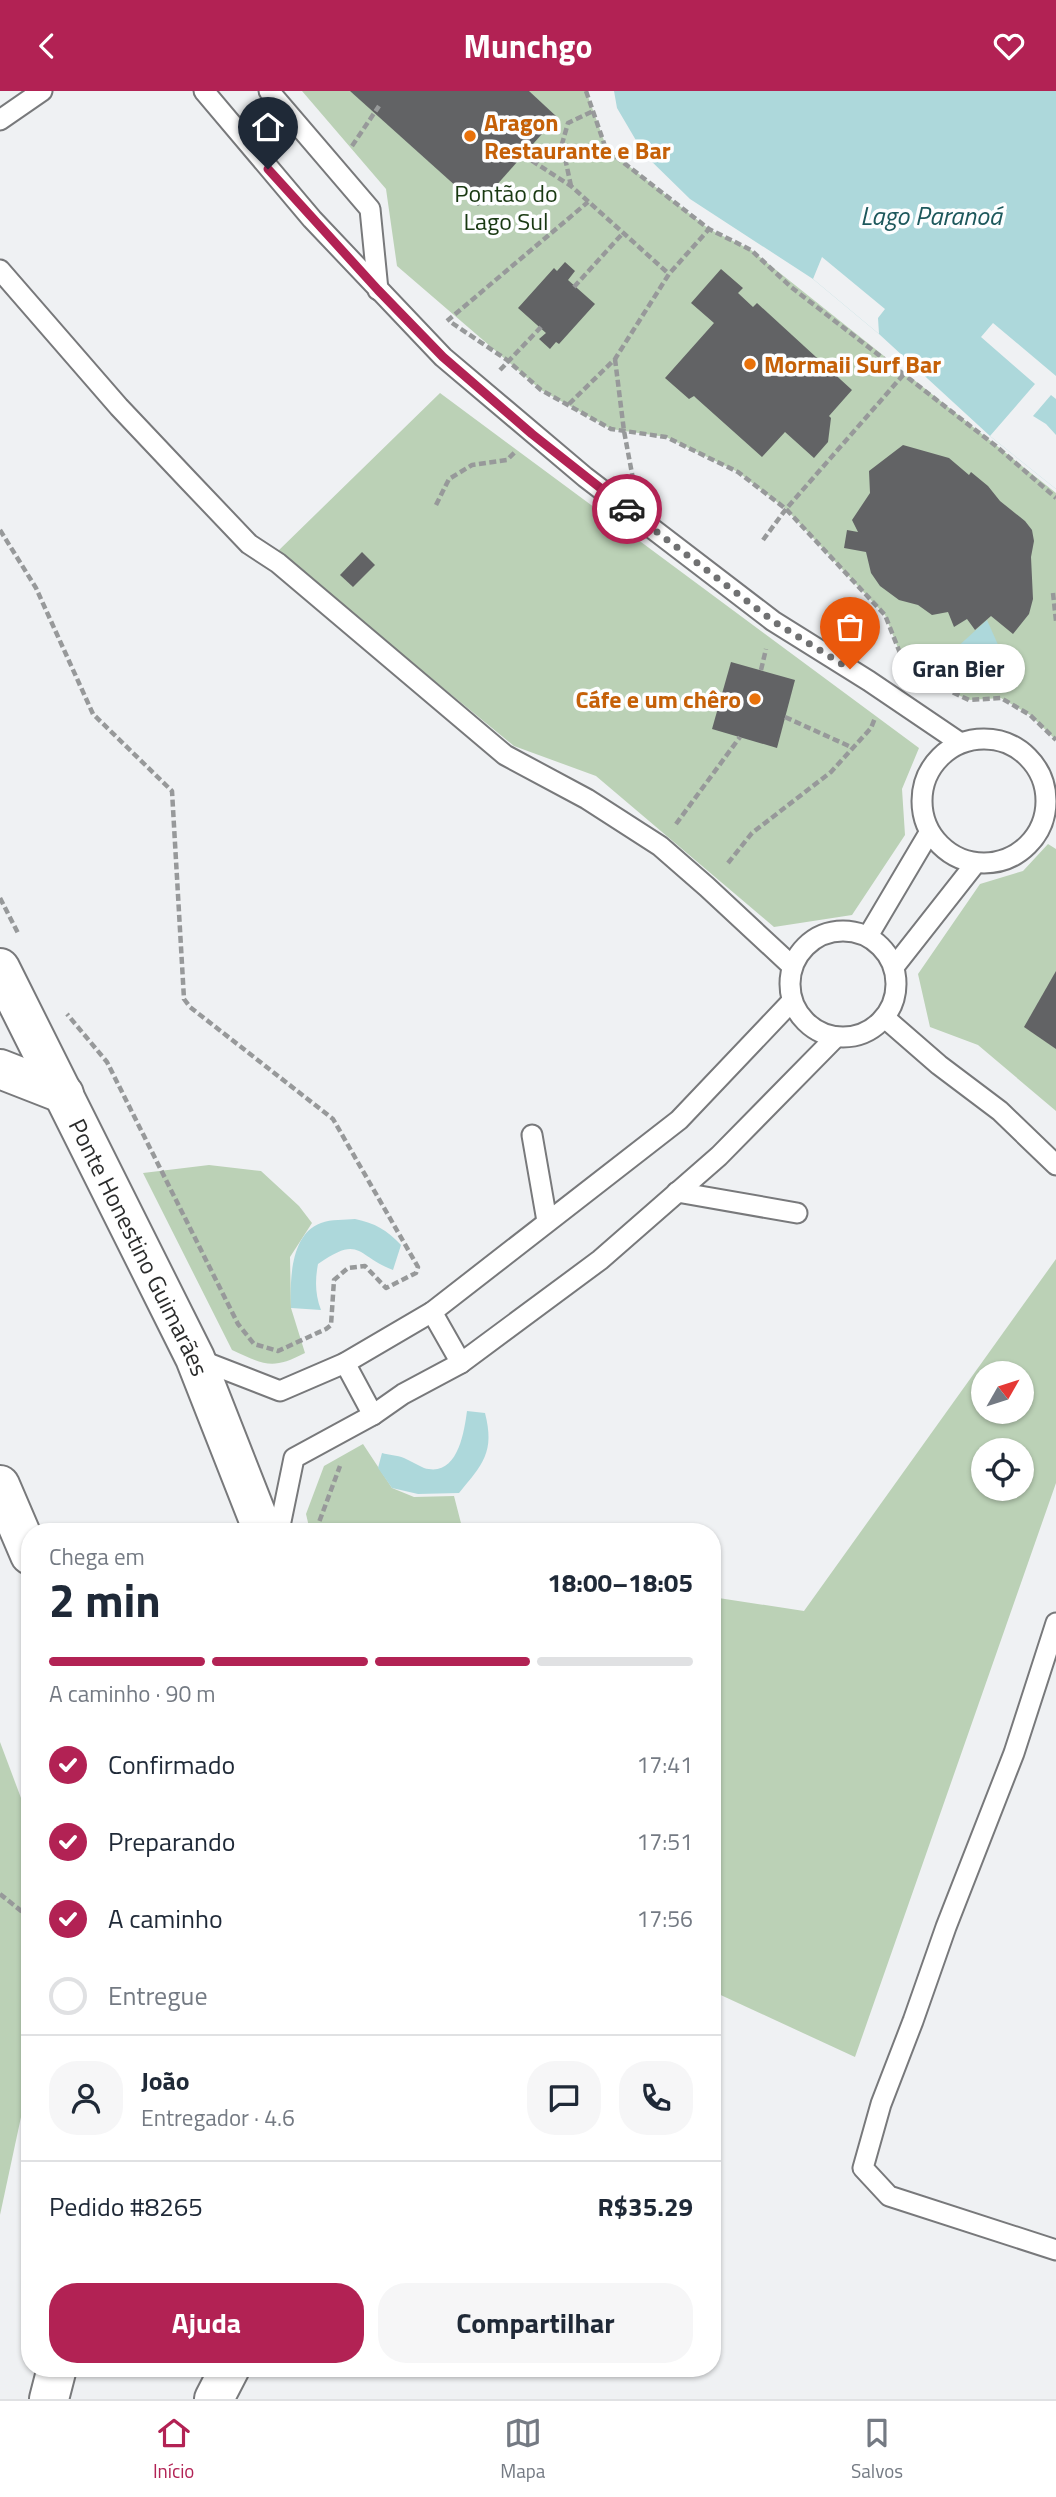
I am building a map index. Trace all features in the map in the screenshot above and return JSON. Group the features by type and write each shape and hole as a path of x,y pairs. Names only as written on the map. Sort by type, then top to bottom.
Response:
{"main road":[{"name":"Ponte Honestino Guimarães","path":"12,956 64,1094 195,1358 261,1523"},
{"path":"0,1069 64,1094"},
{"path":"0,1486 21,1534"},
{"path":"49,2399 55,2377"},
{"path":"214,2399 225,2377"}],"lane":[{"path":"0,120 42,91"},
{"path":"204,91 262,162 378,290 483,391 586,477 773,621 959,742"},
{"path":"269,91 370,209 378,290"},
{"path":"0,270 119,407 249,544 278,563 505,755 587,799 660,846 792,966"},
{"path":"992,737 1022,749 1042,775 1051,811 1035,839 1009,860 975,864 948,854 929,833 920,798 931,764 959,742 992,737"},
{"path":"868,936 929,833"},
{"path":"894,967 975,864"},
{"path":"838,930 868,936 884,949 894,967 896,994 885,1018 863,1034 836,1037 817,1031 802,1018 792,1001 792,966 810,941 819,937 838,930"},
{"path":"195,1358 279,1391 345,1363 432,1311 679,1120 792,1001"},
{"path":"885,1018 939,1065 1000,1111 1056,1165"},
{"path":"281,1523 294,1458 461,1363 600,1260 719,1156 836,1037"},
{"path":"532,1135 547,1221"},
{"path":"677,1192 797,1213"},
{"path":"432,1311 461,1363"},
{"path":"345,1363 373,1415"},
{"path":"1056,1623 1014,1753 881,2104 863,2168 889,2196 1056,2250"}],"path":[{"path":"586,91 607,149 709,229 751,250 791,287 997,444 1056,498"},
{"path":"335,168 379,106"},
{"path":"571,186 562,144 568,123 593,111"},
{"path":"345,136 361,156"},
{"path":"523,155 571,186 669,274"},
{"path":"427,340 588,202"},
{"path":"569,404 615,359 669,274 709,229"},
{"path":"574,287 623,233"},
{"path":"440,311 507,360 541,390 611,429 666,437 738,473 786,509 885,615 900,653 935,684 969,699 1001,698 1030,715 1056,740"},
{"path":"483,391 507,360 541,327"},
{"path":"615,359 624,431 635,488"},
{"path":"763,540 786,509 904,374"},
{"path":"436,505 449,479 472,465 507,460 524,443"},
{"path":"0,530 36,588 93,714 172,791 184,999 190,1007 333,1119 418,1267 416,1273 386,1288 368,1267 362,1265 348,1268 332,1285 331,1325 278,1351 254,1344 237,1324 107,1062 63,1009"},
{"path":"1053,593 1056,621"},
{"path":"728,863 752,833 831,772 871,727 876,716"},
{"path":"785,717 851,747"},
{"path":"660,846 740,737"},
{"path":"0,898 12,956"},
{"path":"319,1523 344,1457 373,1415"},
{"path":"0,1894 21,1911"}],"green space":[{"name":"Pontão do Lago Sul","path":"302,91 586,91 607,149 709,229 751,250 1056,493 1056,740 1030,715 1001,698 969,700 935,684 900,653 885,615 786,509 738,472 666,437 611,429 541,390 397,266 386,189"},
{"path":"440,393 919,748 902,789 905,835 852,915 774,927 596,776 514,746 277,552"},
{"path":"1048,844 1056,849 1056,1111 978,1045 930,1027 918,974 980,884 1023,871"},
{"path":"209,1165 261,1171 299,1206 312,1223 290,1257 291,1308 305,1353 284,1362 268,1363 232,1350 143,1173"},
{"path":"1056,1259 1056,1483 855,2057 721,1995 721,1598 804,1611 971,1378 971,1425 1034,1425 1034,1361 983,1361"},
{"path":"363,1444 392,1488 414,1497 454,1496 461,1523 308,1523 306,1514 324,1466"},
{"path":"0,1742 21,1798 21,2117 0,2215"}],"water":[{"name":"Lago Paranoá","path":"614,91 1056,91 1056,489 990,436 879,334 813,279 690,199 644,154 617,108"},
{"path":"987,620 1003,656 955,649"},
{"path":"355,1219 380,1228 401,1245 393,1270 358,1251 343,1250 318,1264 316,1287 321,1310 291,1308 294,1259 303,1237 321,1223"},
{"path":"467,1411 485,1413 489,1438 485,1457 459,1493 418,1494 392,1488 378,1468 382,1453 401,1457 424,1468 444,1467 457,1452"}],"pier":[{"path":"822,257 885,309 878,318 879,334 813,279"},
{"path":"993,323 1056,376 1056,399 1051,395 1033,416 1046,424 1056,435 1056,489 990,436 1035,384 981,337"}],"building":[{"name":"Aragon Restaurante e Bar","path":"350,91 529,91 557,117 478,206"},
{"path":"565,262 575,271 568,280 595,304 559,344 556,342 550,349 539,339 546,333 518,308 554,268 557,271"},
{"name":"Mormaii Surf Bar","path":"721,269 743,288 738,293 753,307 757,303 852,390 829,416 828,442 814,458 785,432 762,457 694,396 689,399 665,378 714,323 691,303"},
{"path":"903,445 949,458 969,475 971,472 1032,530 1033,599 1029,614 1013,634 991,616 975,630 967,619 954,627 948,612 932,615 918,605 899,600 880,586 871,573 866,552 844,548 847,530 858,532 852,520 870,493 869,471"},
{"path":"362,552 375,565 353,587 340,575"},
{"name":"Cáfe e um chêro","path":"731,662 795,680 777,748 712,729"},
{"path":"1056,971 1056,1049 1024,1027"}],"way so far":[{"path":"627,509 773,621 850,669"}],"place":[{"name":"Aragon Restaurante e Bar","path":"470,136"},
{"name":"Mormaii Surf Bar","path":"750,364"},
{"name":"Gran Bier","path":"850,669"},
{"name":"Cáfe e um chêro","path":"755,699"}],"route":[{"path":"268,169 443,357 532,434 627,509"}]}
